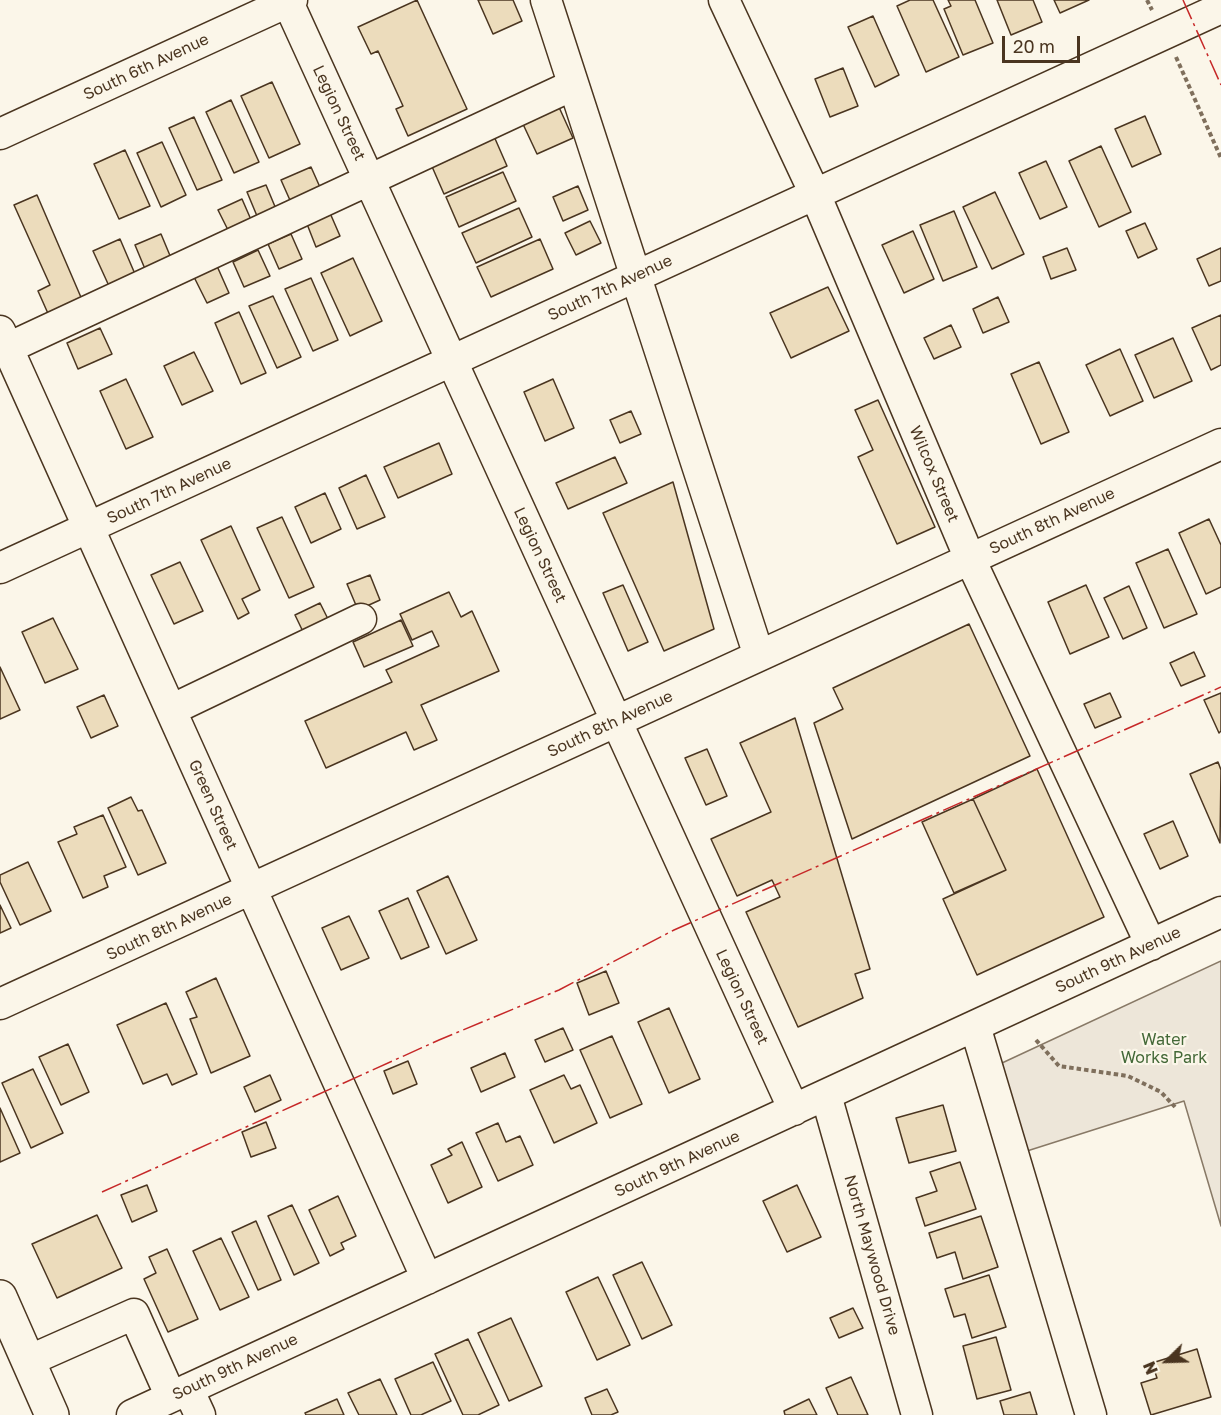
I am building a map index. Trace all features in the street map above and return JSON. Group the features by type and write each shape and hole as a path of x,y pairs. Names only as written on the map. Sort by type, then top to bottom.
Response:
{"main road":[{"path":"0,1297 52,1415"}],"street":[{"path":"546,0 759,656"},
{"name":"Wilcox Street","path":"724,0 815,194 970,559 1151,945"},
{"name":"South 6th Avenue","path":"0,134 289,1"},
{"name":"Legion Street","path":"289,1 794,1110"},
{"name":"South 7th Avenue","path":"0,568 1221,8"},
{"path":"4,339 369,180 573,86"},
{"name":"Green Street","path":"4,339 427,1279"},
{"name":"South 8th Avenue","path":"0,1005 1221,444"},
{"path":"171,710 362,619"},
{"name":"South 9th Avenue","path":"132,1415 187,1400 427,1279 1221,912"},
{"path":"975,1026 1091,1415"},
{"name":"North Maywood Drive","path":"826,1095 917,1415"},
{"path":"28,1360 134,1314 187,1400"}],"path":[{"path":"1174,54 1221,158"},
{"path":"1036,1040 1059,1066 1138,1080 1161,1092 1175,1107"}],"green space":[{"name":"Water Works Park","path":"1221,961 1221,1226 1184,1101 1027,1151 1002,1063"}],"building":[{"path":"417,0 467,109 408,136 396,109 403,106 378,51 371,54 358,27"},
{"path":"478,0 513,0 522,21 493,34"},
{"path":"910,0 933,0 959,57 926,72 897,6"},
{"path":"948,0 975,0 993,43 963,55 944,9 951,6"},
{"path":"997,0 1033,0 1042,22 1011,35"},
{"path":"1054,0 1089,0 1060,13"},
{"path":"873,16 899,75 875,87 848,27"},
{"path":"843,68 858,106 830,117 815,79"},
{"path":"272,82 300,144 269,158 241,96"},
{"path":"231,100 259,162 234,173 206,112"},
{"path":"558,105 573,138 537,154 522,122"},
{"path":"1145,116 1161,154 1132,167 1115,129"},
{"path":"194,117 222,180 197,190 169,128"},
{"path":"493,134 507,166 444,194 430,162"},
{"path":"162,142 186,195 161,207 137,153"},
{"path":"1101,146 1131,212 1099,227 1069,161"},
{"path":"125,150 150,206 119,219 94,164"},
{"path":"1046,161 1067,207 1040,219 1019,173"},
{"path":"311,167 323,194 293,207 281,180"},
{"path":"503,172 516,201 459,227 446,197"},
{"path":"266,185 276,209 257,216 247,192"},
{"path":"578,186 588,210 563,221 553,197"},
{"path":"995,192 1024,254 992,269 963,207"},
{"path":"37,195 83,302 50,318 38,291 50,285 14,205"},
{"path":"242,199 252,222 229,232 218,210"},
{"path":"519,208 532,237 476,263 462,233"},
{"path":"954,211 977,267 943,281 920,225"},
{"path":"330,213 340,236 316,247 307,224"},
{"path":"590,221 601,243 576,255 565,233"},
{"path":"1145,223 1157,249 1138,258 1126,231"},
{"path":"913,231 934,279 904,293 882,245"},
{"path":"161,234 171,258 145,269 135,245"},
{"path":"291,234 302,259 279,269 268,244"},
{"path":"120,239 135,274 109,286 93,251"},
{"path":"540,239 553,269 491,297 477,267"},
{"path":"1067,248 1076,270 1051,279 1043,257"},
{"path":"1221,248 1221,281 1209,286 1197,259"},
{"path":"258,250 270,276 244,287 233,262"},
{"path":"353,258 382,321 350,336 321,273"},
{"path":"217,266 229,293 207,303 194,277"},
{"path":"311,278 338,340 313,351 285,289"},
{"path":"828,287 849,331 791,358 770,313"},
{"path":"273,296 301,357 277,368 249,306"},
{"path":"998,297 1009,322 983,333 973,309"},
{"path":"239,312 266,373 241,384 215,323"},
{"path":"1221,315 1221,365 1211,370 1192,328"},
{"path":"951,325 961,347 934,359 924,338"},
{"path":"100,328 112,354 78,369 67,343"},
{"path":"1173,338 1192,381 1154,398 1135,355"},
{"path":"1120,349 1143,401 1110,416 1086,365"},
{"path":"194,352 213,391 182,405 164,366"},
{"path":"1039,362 1069,432 1041,444 1011,374"},
{"path":"126,379 153,437 126,449 100,391"},
{"path":"553,379 574,428 545,441 524,392"},
{"path":"878,400 935,527 897,544 858,457 873,450 855,410"},
{"path":"631,411 641,434 620,443 610,420"},
{"path":"439,443 452,474 398,498 384,467"},
{"path":"615,457 627,483 568,509 556,483"},
{"path":"366,475 385,517 357,529 339,488"},
{"path":"673,482 714,629 664,651 603,513"},
{"path":"325,493 341,529 311,543 295,507"},
{"path":"282,517 314,587 289,598 257,528"},
{"path":"1209,519 1221,545 1221,587 1206,594 1179,533"},
{"path":"231,526 260,590 242,599 249,613 238,619 201,540"},
{"path":"1168,549 1197,614 1164,628 1136,563"},
{"path":"180,562 203,611 174,624 151,575"},
{"path":"370,575 380,600 358,610 347,584"},
{"path":"623,585 648,642 628,651 603,593"},
{"path":"1086,585 1109,637 1070,654 1048,602"},
{"path":"1129,586 1147,628 1123,639 1104,598"},
{"path":"449,592 461,617 472,611 499,671 421,705 437,740 414,750 406,732 326,768 305,721 392,682 386,670 439,646 432,631 412,640 400,614"},
{"path":"320,603 332,627 307,640 295,615"},
{"path":"53,618 78,669 45,683 22,632"},
{"path":"401,620 413,646 364,667 353,642"},
{"path":"969,624 1030,756 852,839 814,723 843,709 833,688"},
{"path":"1194,652 1205,676 1181,686 1170,663"},
{"path":"0,667 20,710 0,719"},
{"path":"1110,693 1121,717 1095,728 1084,704"},
{"path":"1221,693 1221,731 1219,733 1204,700"},
{"path":"104,695 118,726 91,738 77,707"},
{"path":"795,718 870,969 855,974 863,998 798,1027 746,912 780,897 772,880 737,896 711,839 771,812 740,743"},
{"path":"707,749 727,796 706,805 685,758"},
{"path":"1218,762 1221,770 1220,843 1190,774"},
{"path":"1037,769 1104,917 977,975 943,899 1006,870 973,799"},
{"path":"131,797 138,811 142,810 166,863 138,875 108,808"},
{"path":"973,799 1006,870 954,893 922,822"},
{"path":"103,815 126,867 104,876 108,887 83,898 58,842 77,834 74,827"},
{"path":"1173,821 1188,856 1160,869 1144,834"},
{"path":"28,862 51,911 20,925 0,882 0,875"},
{"path":"448,876 477,940 446,954 417,891"},
{"path":"408,898 429,947 401,959 379,911"},
{"path":"0,905 11,928 0,933"},
{"path":"349,916 369,958 341,970 322,928"},
{"path":"606,971 619,1003 589,1015 577,983"},
{"path":"216,978 250,1056 211,1073 190,1019 197,1017 186,992"},
{"path":"166,1003 197,1074 172,1085 167,1074 143,1084 117,1025"},
{"path":"669,1008 700,1079 669,1093 638,1022"},
{"path":"563,1028 573,1050 545,1062 535,1040"},
{"path":"612,1036 642,1104 610,1118 580,1050"},
{"path":"68,1044 89,1092 61,1105 39,1057"},
{"path":"505,1053 515,1077 481,1092 471,1068"},
{"path":"408,1061 417,1084 393,1094 384,1071"},
{"path":"33,1069 63,1133 31,1148 2,1083"},
{"path":"270,1075 281,1100 255,1112 244,1087"},
{"path":"564,1075 571,1089 580,1085 597,1123 554,1143 530,1090"},
{"path":"943,1105 956,1151 909,1163 896,1118"},
{"path":"0,1108 20,1153 0,1162"},
{"path":"266,1122 276,1148 251,1157 242,1132"},
{"path":"498,1123 506,1142 520,1136 533,1165 498,1181 476,1133"},
{"path":"462,1142 482,1187 448,1203 431,1165 452,1155 448,1149"},
{"path":"960,1162 976,1209 925,1226 916,1198 937,1191 930,1172"},
{"path":"147,1185 157,1211 132,1222 121,1195"},
{"path":"797,1185 821,1237 787,1252 763,1201"},
{"path":"338,1196 356,1236 341,1243 344,1249 330,1256 309,1210"},
{"path":"292,1205 319,1263 294,1275 268,1216"},
{"path":"97,1215 122,1268 57,1298 32,1244"},
{"path":"981,1216 998,1267 963,1279 955,1252 937,1258 929,1233"},
{"path":"256,1221 281,1280 258,1290 232,1232"},
{"path":"221,1238 249,1297 220,1310 193,1251"},
{"path":"167,1249 198,1319 168,1332 144,1279 156,1273 149,1257"},
{"path":"642,1262 672,1325 642,1339 613,1275"},
{"path":"989,1275 1006,1327 972,1338 965,1314 954,1317 945,1289"},
{"path":"598,1277 630,1345 597,1360 566,1292"},
{"path":"853,1308 863,1328 839,1338 830,1318"},
{"path":"511,1318 542,1386 509,1401 478,1333"},
{"path":"996,1337 1011,1390 977,1399 963,1346"},
{"path":"468,1339 499,1405 478,1415 463,1415 435,1354"},
{"path":"1197,1349 1211,1397 1151,1415 1141,1383 1157,1378 1152,1363"},
{"path":"433,1362 451,1401 421,1415 411,1415 395,1379"},
{"path":"851,1377 868,1415 838,1415 826,1388"},
{"path":"380,1379 397,1415 359,1415 348,1393"},
{"path":"607,1389 618,1412 611,1415 592,1415 585,1398"},
{"path":"1030,1392 1037,1415 1004,1415 1000,1401"},
{"path":"337,1399 344,1415 306,1415 305,1413"},
{"path":"809,1399 817,1415 785,1415 784,1411"}],"power":[{"path":"1183,0 1221,85"},
{"path":"102,1192 439,1040 559,990 674,930 1221,687"}]}
